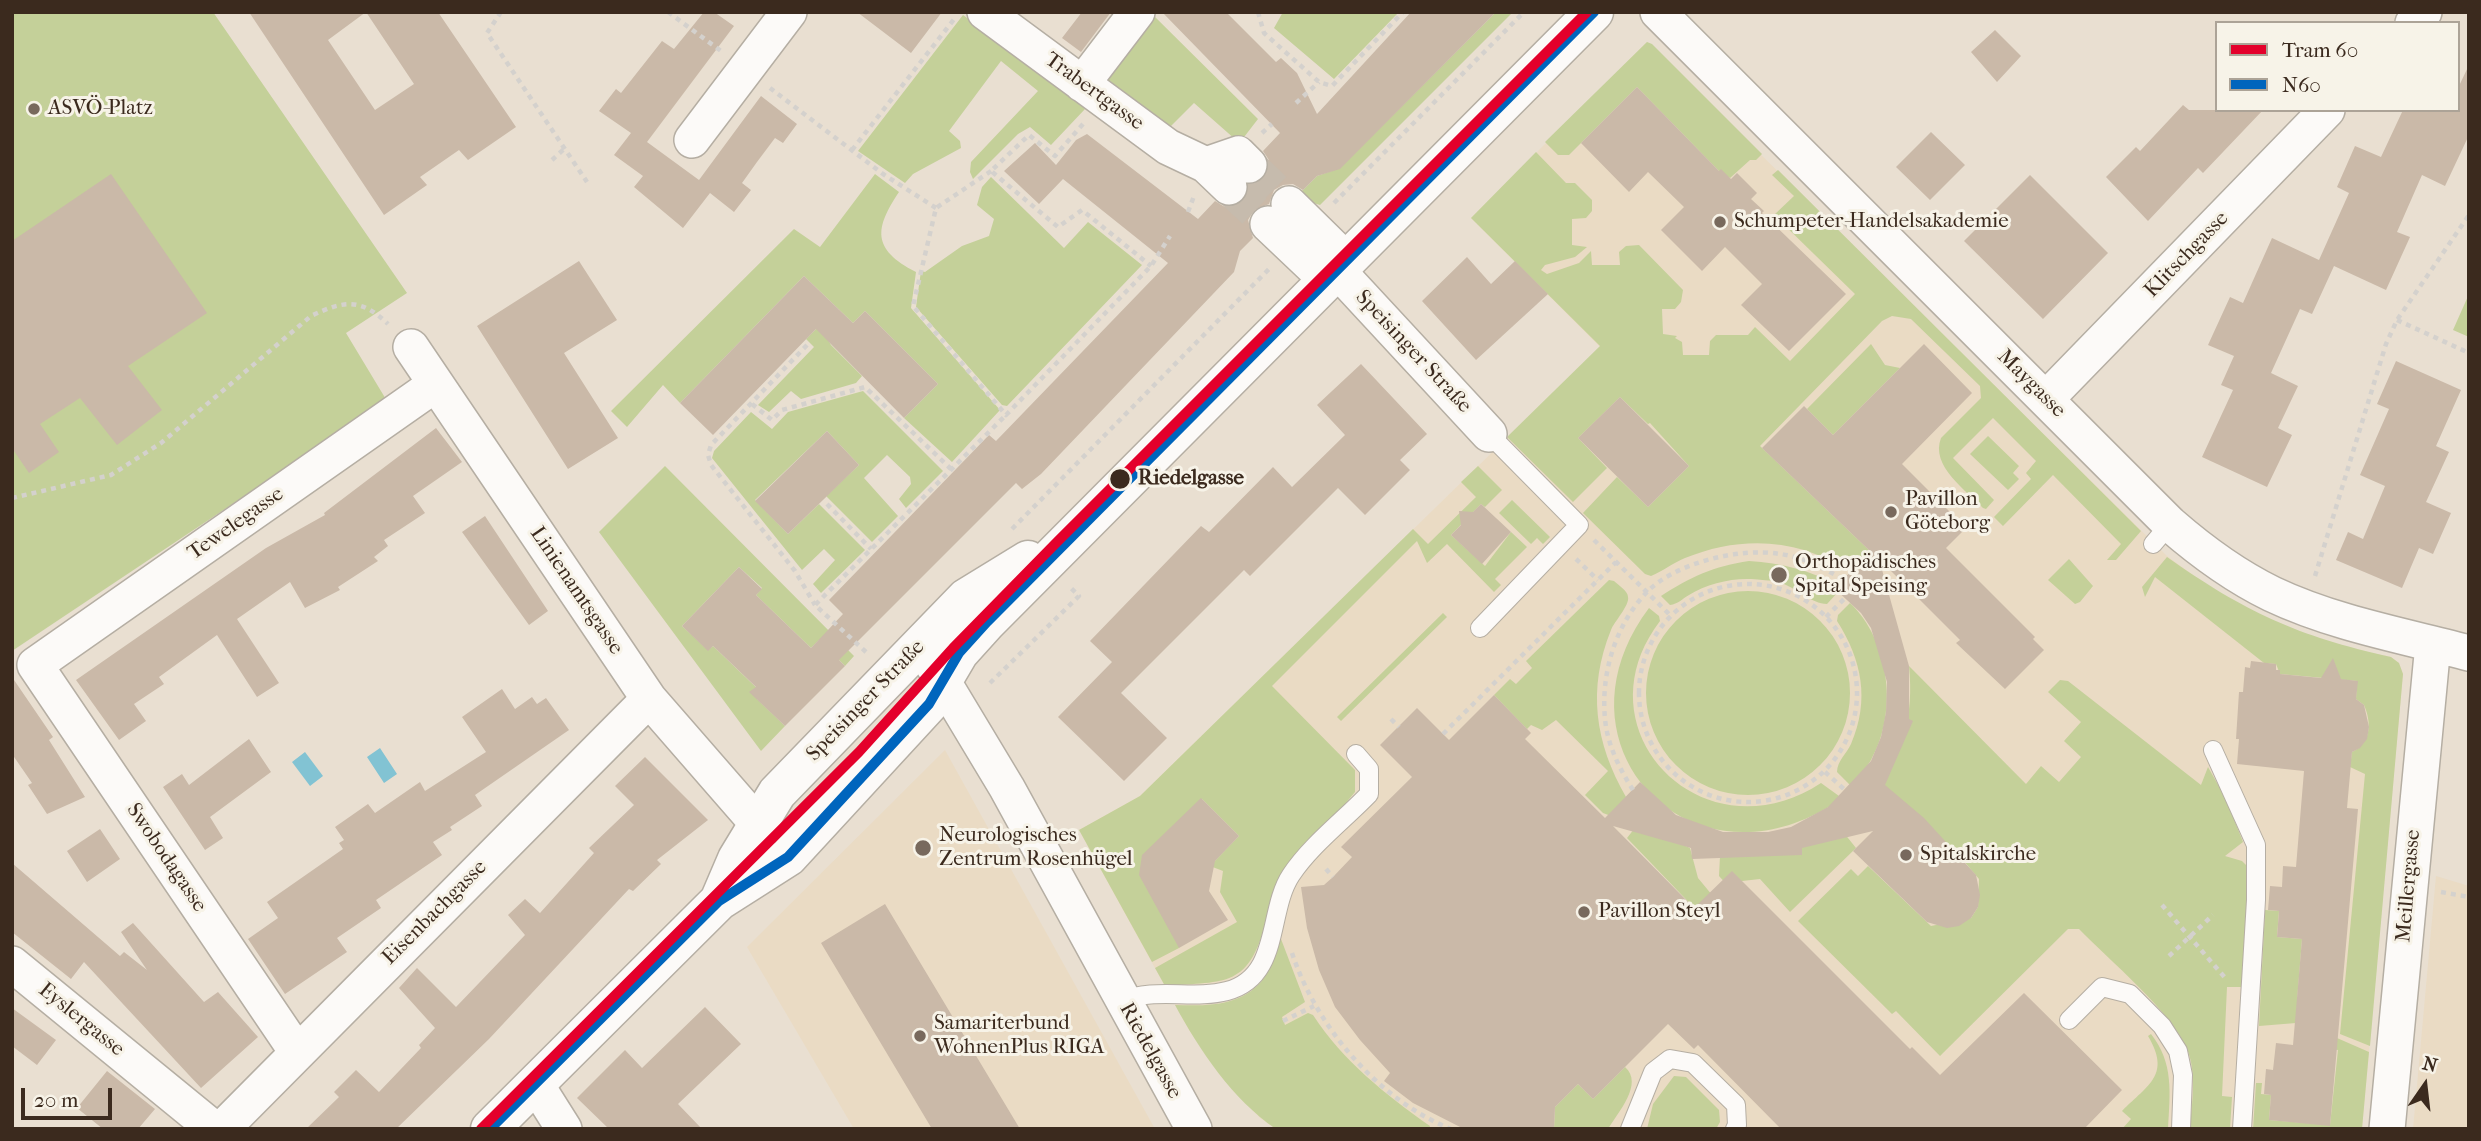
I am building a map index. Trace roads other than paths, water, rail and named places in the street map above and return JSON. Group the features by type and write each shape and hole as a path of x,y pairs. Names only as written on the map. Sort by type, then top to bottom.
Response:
{"main road":[{"name":"Speisinger Straße","path":"490,1129 719,901 788,857 929,704 935,667 966,598 1064,550 1594,12"},
{"name":"Speisinger Straße","path":"719,901 757,823 777,793 891,676 935,667"}],"street":[{"path":"692,140 789,12"},
{"name":"Trabertgasse","path":"985,12 1168,146 1228,172"},
{"path":"1093,92 1137,12"},
{"name":"Maygasse","path":"1658,12 2046,399 2161,534 2199,549 2272,594 2305,608 2469,653"},
{"name":"Klitschgasse","path":"2046,399 2325,112"},
{"path":"1290,225 1337,270"},
{"name":"Speisinger Straße","path":"1337,270 1489,434"},
{"name":"Linienamtsgasse","path":"411,347 649,699 757,823"},
{"name":"Tewelegasse","path":"36,665 436,384"},
{"name":"Meillergasse","path":"2387,1129 2433,644"},
{"name":"Swobodagasse","path":"36,665 297,1052"},
{"name":"Riedelgasse","path":"935,667 1007,788 1194,1129"},
{"name":"Eisenbachgasse","path":"222,1129 649,699"},
{"name":"Eyslergasse","path":"12,964 214,1129"},
{"path":"536,1083 564,1129"}],"lane":[{"path":"1480,628 1579,525 1489,434"},
{"path":"2213,750 2256,845 2242,1129"},
{"path":"1122,1001 1138,994 1228,991 1249,979 1264,962 1278,920 1282,893 1292,874 1369,794 1370,769 1356,754"},
{"path":"2069,1020 2102,987 2130,994 2162,1026 2178,1051 2183,1075 2180,1129"},
{"path":"1630,1129 1653,1072 1670,1059 1693,1063 1736,1105 1738,1128"}],"water":[{"path":"380,748 397,774 384,783 367,757"},
{"path":"305,752 323,776 310,786 292,762"}],"tunnel":[{"path":"1249,165 1289,204"},
{"path":"1229,187 1268,224"}],"tram line":[{"name":"60","path":"481,1129 859,752 953,648 1057,542 1587,12"}],"place":[{"name":"ASVÖ-Platz","path":"34,109"},
{"name":"Schumpeter-Handelsakademie","path":"1720,222"},
{"name":"Riedelgasse","path":"1120,479"},
{"name":"Pavillon Göteborg","path":"1891,512"},
{"name":"Orthopädisches Spital Speising","path":"1779,575"},
{"name":"Neurologisches Zentrum Rosenhügel","path":"923,848"},
{"name":"Spitalskirche","path":"1906,855"},
{"name":"Pavillon Steyl","path":"1584,912"},
{"name":"Samariterbund WohnenPlus RIGA","path":"920,1036"}]}
